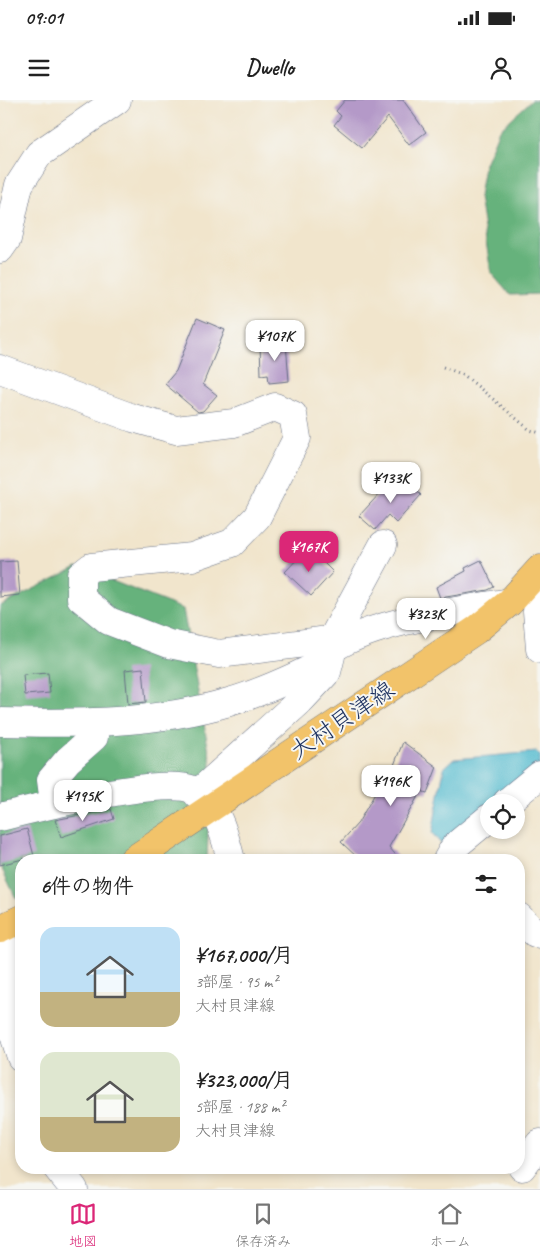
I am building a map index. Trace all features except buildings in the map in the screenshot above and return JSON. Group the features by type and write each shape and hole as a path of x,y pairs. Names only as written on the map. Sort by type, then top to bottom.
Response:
{"main road":[{"name":"大村貝津線","path":"140,854 205,801 432,660 510,602 540,569"},
{"path":"0,931 15,922"}],"street":[{"path":"0,249 7,239 19,185 39,154 118,100"},
{"path":"0,369 133,418 176,430 234,423 276,407 293,415 297,438 257,517 232,543 192,557 91,567 81,575 81,598 109,621 168,644 219,654 321,641 331,646 414,620 510,602"},
{"path":"0,722 94,722 190,713 232,701 318,665 331,646 383,545"},
{"path":"540,603 537,610 540,649"},
{"path":"205,801 327,672 331,646"},
{"path":"54,803 51,780 68,760 94,737 94,722"},
{"path":"517,794 540,776"},
{"path":"0,817 54,803 164,786 193,790 205,801 222,823 230,854"},
{"path":"450,854 455,846 480,825"},
{"path":"525,923 535,934 540,934"},
{"path":"0,931 8,958 8,1016 15,1039"},
{"path":"527,1171 540,1143"},
{"path":"62,1174 74,1189"}],"path":[{"path":"443,367 464,375 530,430 540,433"}],"green space":[{"path":"532,100 540,100 540,294 510,295 491,273 479,197 484,166 499,130"},
{"path":"77,567 183,609 211,763 207,854 15,854 15,896 0,865 0,606"}],"water":[{"path":"537,752 540,756 540,765 507,794 480,794 480,817 442,845 432,833 444,768 454,759"}]}
